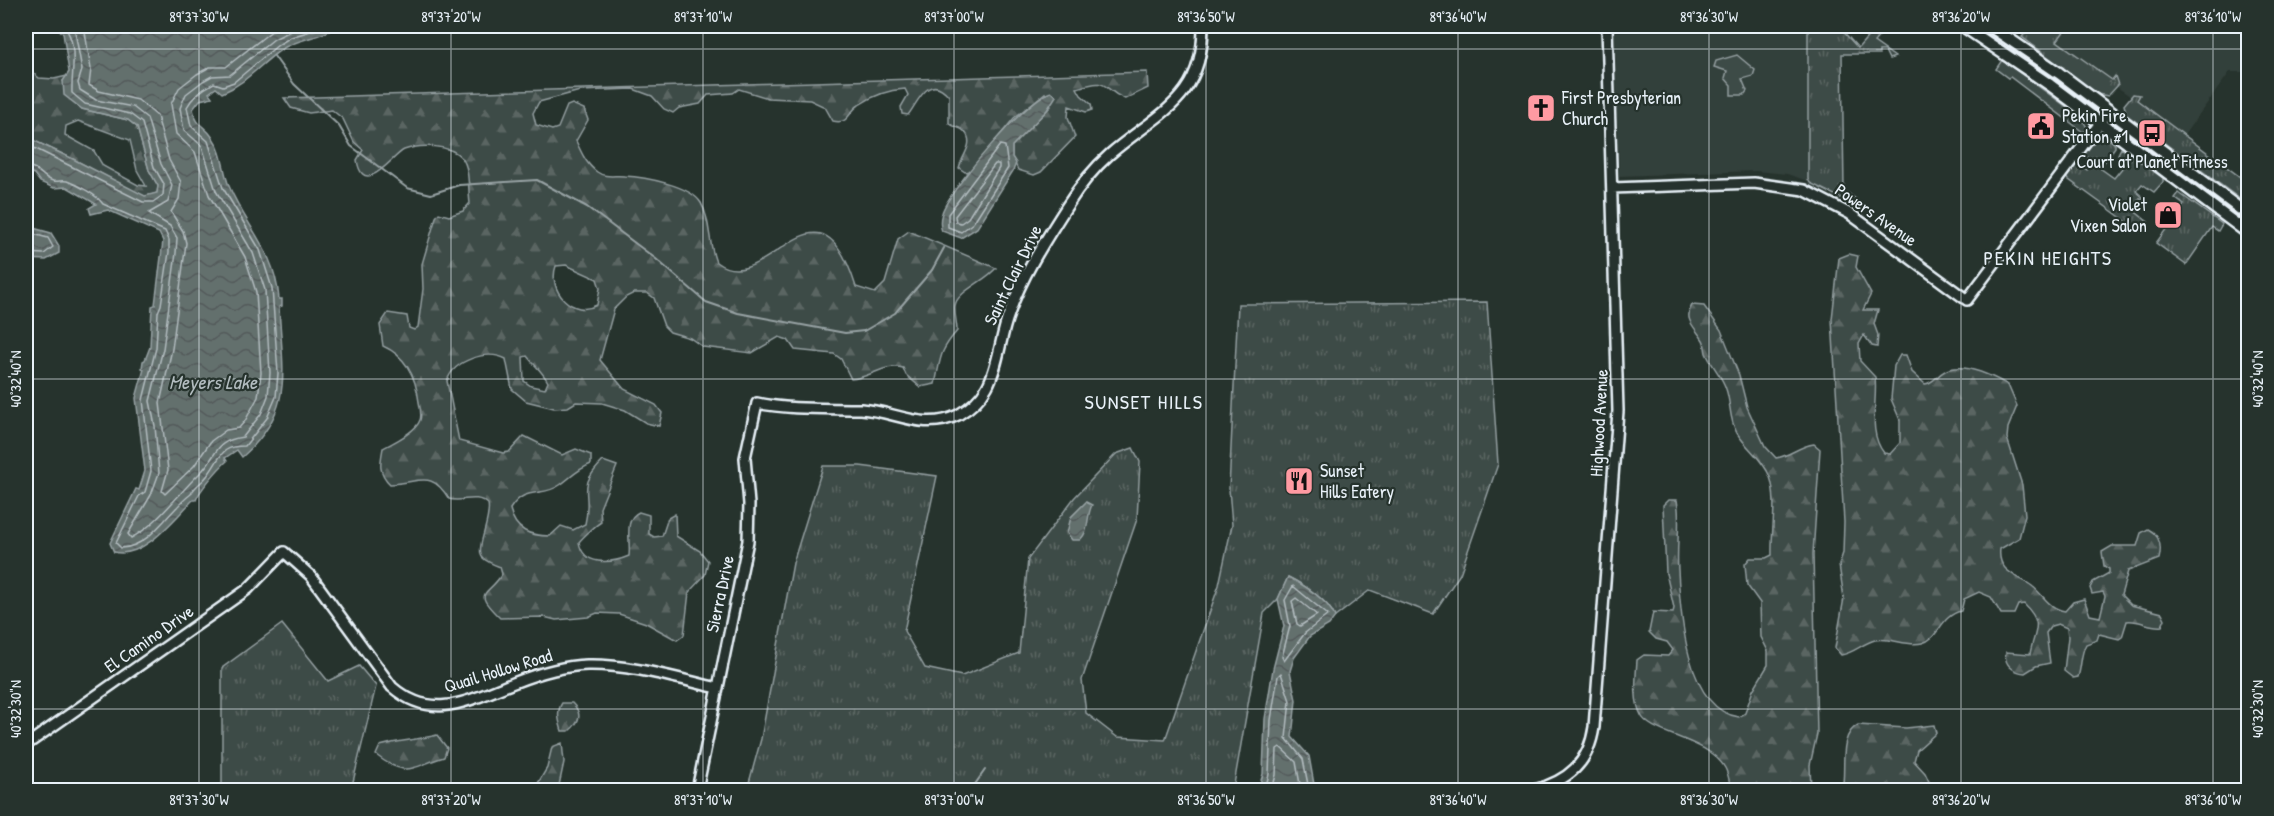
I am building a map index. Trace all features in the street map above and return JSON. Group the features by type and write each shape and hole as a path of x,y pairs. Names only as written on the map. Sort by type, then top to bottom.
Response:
{"main road":[{"path":"1963,26 2100,123 2248,233"},
{"path":"1990,26 2248,213"}],"street":[{"name":"Saint Clair Drive","path":"757,403 791,408 865,410 914,421 934,422 957,415 976,403 991,379 1000,338 1012,305 1058,220 1094,169 1118,148 1162,116 1188,89 1201,59 1203,26"},
{"name":"Highwood Avenue","path":"1534,790 1560,781 1573,773 1589,752 1594,727 1618,411 1607,26"},
{"path":"2100,123 2109,111"},
{"name":"Powers Avenue","path":"1612,188 1754,183 1804,190 1850,214 1967,300 2100,123"},
{"name":"Sierra Drive","path":"697,790 748,541 749,504 745,458 757,403"},
{"name":"Quail Hollow Road","path":"284,552 311,576 392,687 401,695 424,705 444,706 464,703 544,672 586,665 636,670 718,688"},
{"name":"El Camino Drive","path":"26,745 248,589 284,552"}],"shaded area":[{"path":"1614,26 1808,26 1808,181 1787,174 1756,171 1619,176"},
{"path":"2064,26 2248,26 2248,72 2230,72 2184,135 2053,41"}],"green space":[{"path":"1808,26 1845,26 1841,29 1858,48 1877,26 1885,29 1874,42 1895,57 1889,59 1885,51 1879,51 1879,54 1842,54 1844,190 1857,200 1849,206 1844,205 1843,199 1810,183 1808,179"},
{"path":"2026,26 2068,26 2057,41 2112,80 2115,76 2118,85 2108,96 2097,94 2022,37 2029,28"},
{"path":"1737,55 1755,70 1753,76 1742,79 1747,91 1744,95 1731,95 1731,85 1725,78 1727,71 1714,67 1716,61"},
{"path":"2002,60 2082,118 2088,130 2083,132 1996,69"},
{"path":"26,67 39,78 54,79 67,76 63,81 82,109 128,120 137,127 149,170 158,186 157,193 145,197 26,137","holes":["78,121 130,140 137,170 146,186 138,185 103,166 94,151 65,135 66,126"]},
{"path":"1147,72 1148,88 1125,99 1101,84 1077,88 1091,104 1092,110 1086,112 1069,106 1068,117 1075,137 1041,172 1034,175 1018,170 1012,157 1012,146 1051,106 1045,93 1014,118 971,171 965,172 959,168 968,145 968,136 963,130 949,123 949,96 942,89 935,87 924,92 908,115 902,114 901,107 908,95 905,89 887,92 869,99 855,108 845,120 838,122 833,121 825,107 810,100 768,98 739,89 733,93 708,95 700,104 679,108 673,113 664,109 652,96 633,89 580,91 539,102 533,113 536,125 552,130 558,128 567,106 572,104 584,109 588,120 576,141 587,162 600,174 654,180 687,191 695,197 704,210 716,262 735,269 754,265 790,242 808,234 825,235 841,251 856,287 875,293 885,283 898,239 909,231 996,268 960,296 955,306 957,331 943,351 935,384 920,387 906,375 903,368 896,367 851,379 841,359 834,354 795,350 788,340 779,337 752,353 703,347 690,338 670,332 664,326 654,298 647,293 634,293 626,297 614,309 600,360 624,389 656,405 662,413 659,426 646,423 625,410 602,403 576,402 568,407 554,408 526,401 512,389 506,359 498,356 472,358 457,367 447,381 459,441 503,453 509,452 524,436 562,455 576,449 591,455 591,464 560,485 547,491 528,494 516,502 510,509 512,516 524,531 550,536 561,526 573,530 585,524 587,484 603,461 617,466 600,508 601,522 579,542 586,555 598,561 614,561 629,556 629,525 634,515 639,512 649,515 649,534 654,537 662,536 668,518 675,514 676,536 700,551 708,561 705,575 689,592 684,635 677,640 646,623 619,614 597,613 588,617 556,620 544,617 500,618 484,598 502,574 500,567 487,561 481,554 488,518 488,504 478,499 449,499 443,490 430,481 417,480 390,484 383,476 381,459 383,448 414,429 420,420 421,413 418,393 412,376 398,355 383,346 380,325 388,313 407,316 409,328 414,330 418,327 423,289 422,264 436,217 439,213 449,216 463,211 470,203 465,162 457,153 450,150 434,146 418,147 404,150 379,172 365,176 360,171 357,160 363,150 354,142 343,119 332,110 309,113 291,108 284,98","holes":["566,265 597,279 600,288 597,305 579,308 564,300 555,284 554,275 556,266","527,356 548,382 545,389 531,386 524,381 523,357"]},
{"path":"2133,94 2140,95 2137,100 2248,183 2248,205 2127,115 2124,105"},
{"path":"2103,135 2115,144 2115,147 2100,168 2114,178 2127,162 2118,154 2121,148 2163,178 2163,182 2154,192 2142,184 2136,191 2146,200 2140,198 2132,209 2148,222 2141,232 2065,177 2076,162 2087,170 2093,161 2082,154 2096,137"},
{"path":"2179,193 2222,224 2218,231 2212,227 2186,265 2156,243 2184,205 2175,198"},
{"path":"1849,254 1858,256 1856,267 1871,294 1863,310 1878,310 1874,324 1878,335 1877,347 1872,346 1864,335 1859,344 1860,361 1875,377 1874,426 1879,445 1884,453 1890,454 1900,443 1900,420 1891,399 1894,366 1900,355 1906,355 1912,372 1925,384 1945,371 1960,368 1977,371 2008,385 2017,406 2008,428 2007,438 2022,485 2025,515 2019,538 2000,549 2000,557 2005,568 2032,586 2054,607 2065,611 2073,602 2084,599 2090,615 2100,617 2105,596 2103,592 2092,594 2090,588 2093,582 2109,573 2109,569 2104,566 2102,552 2112,546 2137,546 2141,533 2148,529 2159,542 2159,559 2128,571 2121,595 2131,605 2162,613 2165,619 2162,626 2127,621 2122,637 2119,639 2099,634 2097,640 2086,644 2078,677 2073,678 2064,671 2067,628 2058,624 2051,626 2046,633 2050,663 2036,666 2025,673 2013,669 2008,664 2006,652 2030,654 2036,628 2034,617 2024,604 2018,605 2014,614 2001,614 1991,597 1979,592 1964,599 1961,611 1948,618 1928,641 1911,644 1881,639 1866,643 1841,655 1835,648 1844,598 1839,565 1843,553 1844,522 1832,319 1839,258"},
{"path":"1487,302 1498,464 1460,574 1433,614 1370,590 1335,617 1321,599 1288,577 1278,599 1264,613 1233,790 747,790 761,739 793,563 823,466 860,466 937,476 904,631 925,668 962,676 1019,653 1028,559 1074,498 1116,454 1133,448 1140,462 1137,519 1082,680 1086,713 1117,737 1165,740 1219,585 1232,525 1229,489 1238,304"},
{"path":"1692,305 1704,306 1721,330 1739,375 1747,407 1765,446 1776,458 1809,445 1814,444 1820,449 1813,554 1817,734 1810,765 1811,790 1732,790 1725,768 1717,758 1693,743 1646,722 1638,709 1637,660 1644,655 1668,656 1673,650 1667,642 1656,639 1649,632 1653,612 1673,613 1674,608 1666,573 1663,505 1668,500 1677,500 1678,561 1684,633 1689,657 1707,697 1721,710 1739,717 1745,713 1753,690 1768,665 1768,651 1761,637 1760,603 1747,585 1745,564 1750,558 1766,558 1772,555 1774,495 1770,477 1763,465 1734,428 1724,384 1706,353 1703,340 1689,319"},
{"path":"282,624 328,681 359,666 376,686 351,790 222,790 222,668"},
{"path":"562,703 572,703 579,714 578,721 569,731 562,731 560,724 559,713"},
{"path":"1858,725 1906,728 1934,725 1936,733 1917,750 1914,761 1925,773 1933,790 1842,790 1845,745 1851,730"},
{"path":"437,735 447,748 444,757 416,767 402,769 395,767 376,755 380,746"},
{"path":"562,743 564,762 558,790 534,790 547,768 552,747"}],"water":[{"name":"Meyers Lake","path":"54,26 338,26 282,49 239,84 222,93 216,88 209,93 212,97 200,100 193,109 199,123 216,143 229,186 272,266 279,299 282,299 282,306 279,307 282,388 271,422 259,440 242,457 237,450 225,458 227,461 209,480 196,500 193,500 147,544 125,553 114,552 110,543 136,489 139,490 145,471 136,398 144,369 142,368 143,361 150,347 152,306 155,305 163,241 159,233 108,210 91,214 89,208 96,204 67,187 54,188 40,182 34,174 26,171 26,137 145,196 157,193 158,186 149,170 137,127 128,120 82,109 64,95 63,81 69,72 63,33"},
{"path":"1052,92 1056,96 1047,110 1012,146 1012,157 1016,163 1013,171 977,228 961,238 942,231 940,222 942,213 958,185 973,166 1026,109 1041,97"},
{"path":"26,226 51,233 59,246 59,253 46,260 26,259"},
{"path":"1086,502 1092,505 1087,528 1080,540 1072,540 1067,533 1071,517"},
{"path":"1288,577 1321,599 1335,617 1329,625 1310,636 1294,658 1290,671 1296,700 1292,737 1309,756 1315,790 1258,790 1263,774 1265,719 1273,669 1284,626 1278,599"}],"waterway":[{"path":"274,56 294,84 339,126 351,146 407,188 431,194 459,185 537,180 587,207 656,259 706,302 738,313 845,333 864,331 895,313 932,270 944,248"},
{"path":"971,790 985,770"}],"place":[{"name":"First Presbyterian Church","path":"1541,108"},
{"name":"Pekin Fire Station #1","path":"2041,126"},
{"name":"Court at Planet Fitness","path":"2152,133"},
{"name":"Violet Vixen Salon","path":"2168,215"},
{"name":"Sunset Hills Eatery","path":"1299,481"}],"district":[{"name":"PEKIN HEIGHTS","path":"2048,258"},
{"name":"SUNSET HILLS","path":"1144,402"}]}
